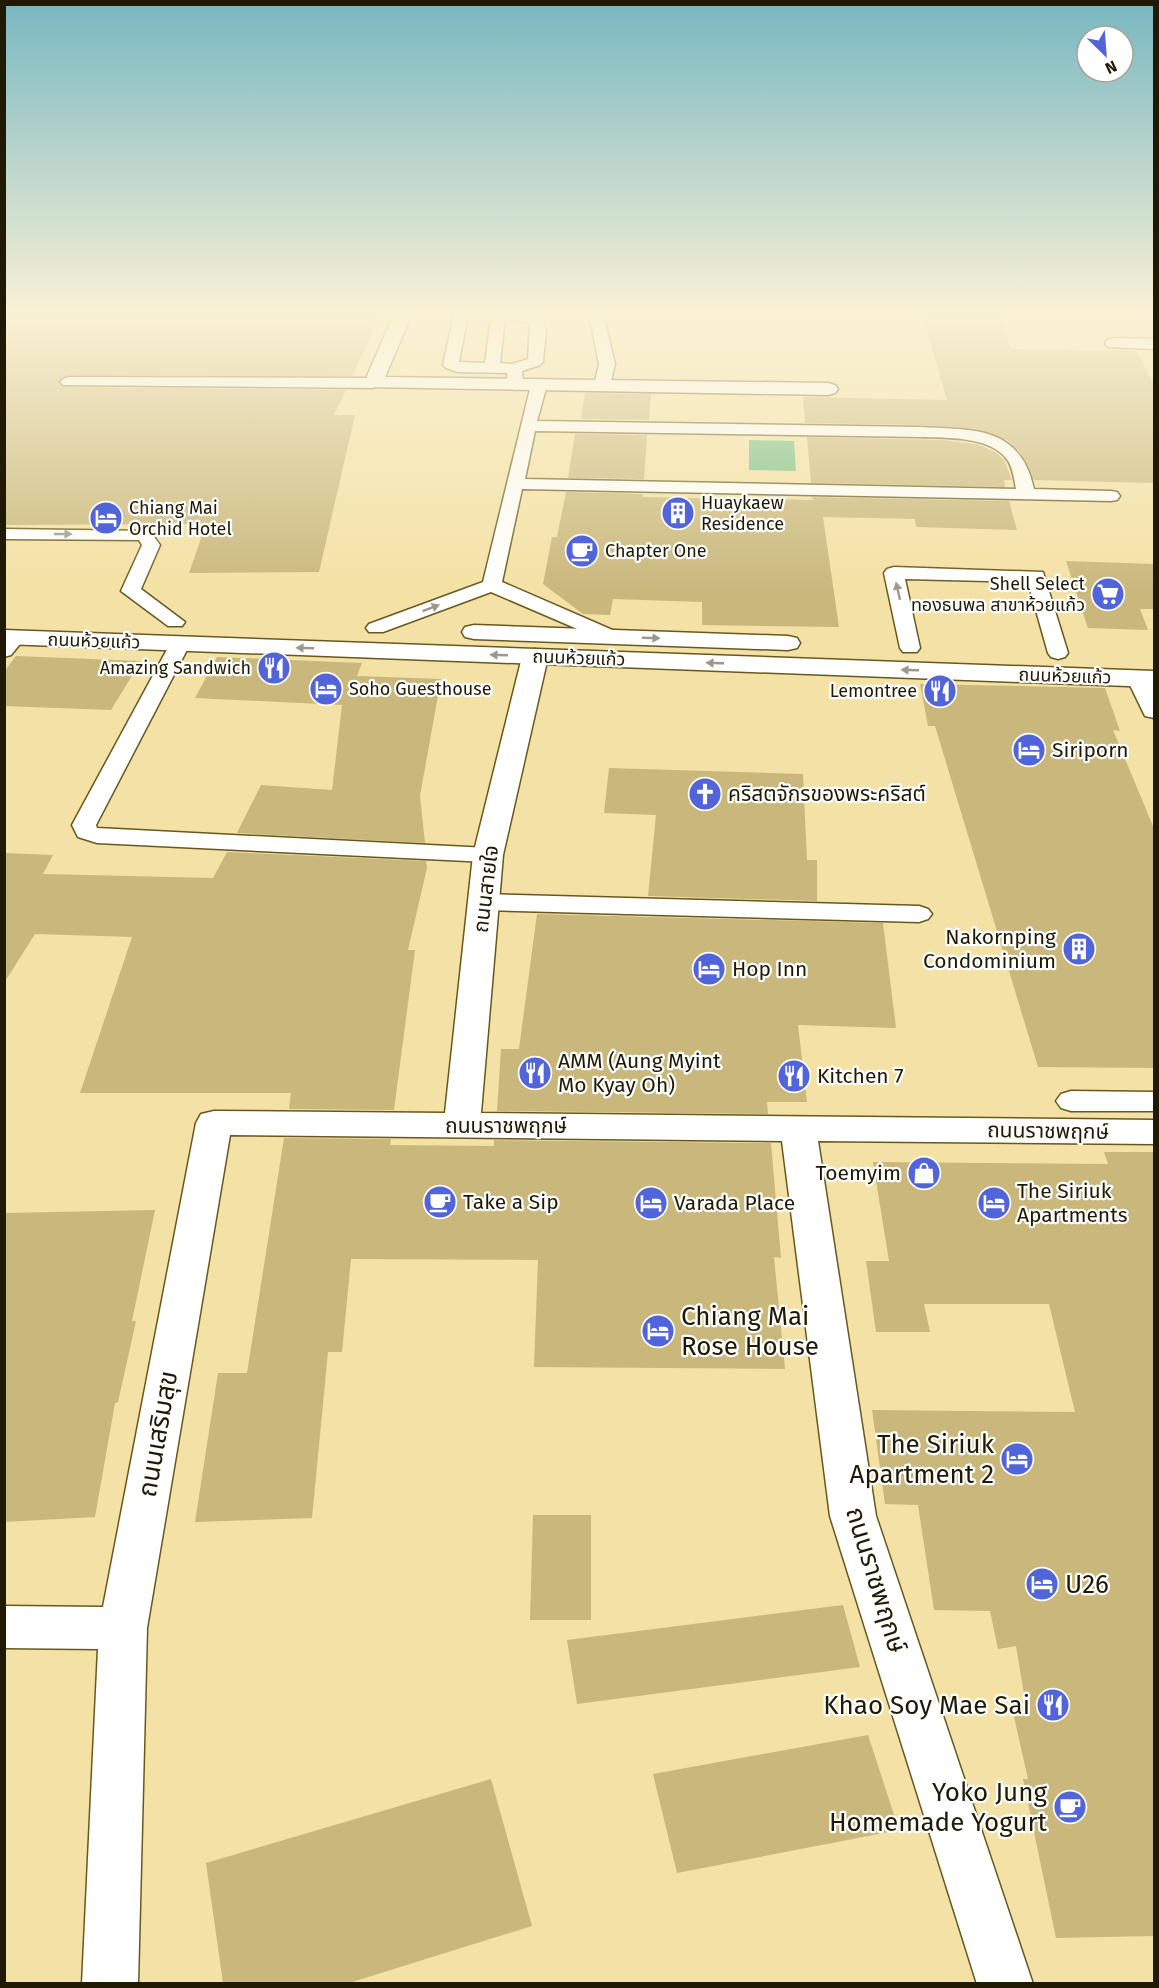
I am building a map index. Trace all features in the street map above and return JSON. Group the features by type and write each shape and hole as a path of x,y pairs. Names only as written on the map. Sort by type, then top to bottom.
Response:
{"street":[{"name":"ถนนห้วยแก้ว","path":"7,635 376,628 1058,653 1146,668"},
{"name":"ถนนห้วยแก้ว","path":"178,633 535,657 1146,668"},
{"name":"ถนนสายใจ","path":"462,1126 488,855 535,657"},
{"path":"1146,668 1155,710"},
{"name":"ถนนราชพฤกษ์","path":"214,1124 1155,1132"},
{"name":"ถนนเสริมสุข","path":"110,1983 123,1628 214,1124"},
{"name":"ถนนราชพฤกษ์","path":"798,1128 853,1516 1005,1983"},
{"path":"4,1627 123,1628"}],"lane":[{"path":"492,585 533,407"},
{"path":"528,426 888,433 981,439 997,443 1013,453 1019,462 1026,495"},
{"path":"515,484 1111,496"},
{"path":"4,534 144,535 151,545 131,591 178,633 84,825 86,832 97,836 488,855"},
{"path":"910,648 894,573 1035,576 1058,653"},
{"path":"376,628 492,585 610,636"},
{"path":"483,902 920,914"},
{"path":"1071,1101 1155,1102"}],"shaded area":[{"path":"749,440 794,441 796,471 749,470"}],"building":[{"path":"4,407 338,407 334,415 355,415 319,572 189,573 206,524 4,525"},
{"path":"583,407 650,407 649,420 581,419"},
{"path":"804,407 1155,407 1155,483 1034,480 1020,452 1008,441 977,429 921,425 805,423"},
{"path":"575,434 647,435 644,479 568,478"},
{"path":"807,437 942,440 977,444 997,453 1004,460 1012,480 1004,480 1005,487 811,483"},
{"path":"566,492 643,494 642,497 813,500 812,497 1009,501 1017,530 916,527 915,519 823,517 839,627 702,625 702,602 613,599 610,615 583,614 543,584 552,537 557,537"},
{"name":"Shell Select ทองธนพล สาขาห้วยแก้ว","path":"1066,561 1155,564 1155,609 1140,609 1148,630 1088,628"},
{"path":"16,656 141,661 111,710 4,706 4,672"},
{"path":"217,657 362,663 357,676 441,679 420,796 425,843 237,833 261,785 332,790 342,705 195,698"},
{"name":"Nakornping Condominium","path":"920,684 1105,688 1120,731 1113,730 1155,831 1155,1068 1038,1067 935,726 928,726"},
{"path":"609,768 803,774 807,860 817,860 817,901 648,896 656,815 604,813"},
{"path":"227,852 426,861 427,868 408,950 415,950 394,1110 289,1109 291,1093 80,1093 132,937 35,934 4,983 4,853 53,855 43,874 213,878"},
{"path":"537,914 883,923 896,1028 798,1025 807,1102 767,1102 768,1114 497,1111 501,1049 519,1049"},
{"path":"284,1138 391,1139 390,1145 494,1146 494,1140 771,1143 781,1258 774,1257 785,1369 534,1367 538,1260 351,1259 342,1352 328,1352 312,1518 195,1522 218,1373 247,1373"},
{"path":"1104,1152 1155,1152 1155,1936 1056,1938 1023,1779 1028,1779 1012,1708 1026,1706 1016,1646 998,1649 990,1611 934,1610 918,1505 885,1504 872,1410 1075,1412 1049,1304 924,1304 930,1332 876,1332 866,1261 889,1261 873,1162 1108,1164"},
{"path":"155,1210 132,1321 136,1321 118,1402 115,1403 95,1517 4,1522 4,1213"},
{"path":"533,1515 591,1515 591,1620 530,1620"},
{"path":"843,1605 860,1667 577,1704 567,1640"},
{"path":"868,1735 899,1830 677,1873 653,1774"},
{"path":"491,1779 532,1926 349,1983 223,1983 206,1863"}],"place":[{"name":"Huaykaew Residence","path":"678,513"},
{"name":"Chiang Mai Orchid Hotel","path":"106,518"},
{"name":"Chapter One","path":"582,551"},
{"name":"Shell Select ทองธนพล สาขาห้วยแก้ว","path":"1108,594"},
{"name":"Amazing Sandwich","path":"274,668"},
{"name":"Soho Guesthouse","path":"326,689"},
{"name":"Lemontree","path":"940,691"},
{"name":"Siriporn","path":"1029,750"},
{"name":"คริสตจักรของพระคริสต์","path":"705,794"},
{"name":"Nakornping Condominium","path":"1079,949"},
{"name":"Hop Inn","path":"709,969"},
{"name":"AMM (Aung Myint Mo Kyay Oh)","path":"535,1073"},
{"name":"Kitchen 7","path":"794,1076"},
{"name":"Toemyim","path":"924,1173"},
{"name":"Take a Sip","path":"440,1202"},
{"name":"Varada Place","path":"651,1203"},
{"name":"The Siriuk Apartments","path":"994,1203"},
{"name":"Chiang Mai Rose House","path":"658,1331"},
{"name":"The Siriuk Apartment 2","path":"1017,1459"},
{"name":"U26","path":"1042,1584"},
{"name":"Khao Soy Mae Sai","path":"1053,1705"},
{"name":"Yoko Jung Homemade Yogurt","path":"1070,1807"}]}
